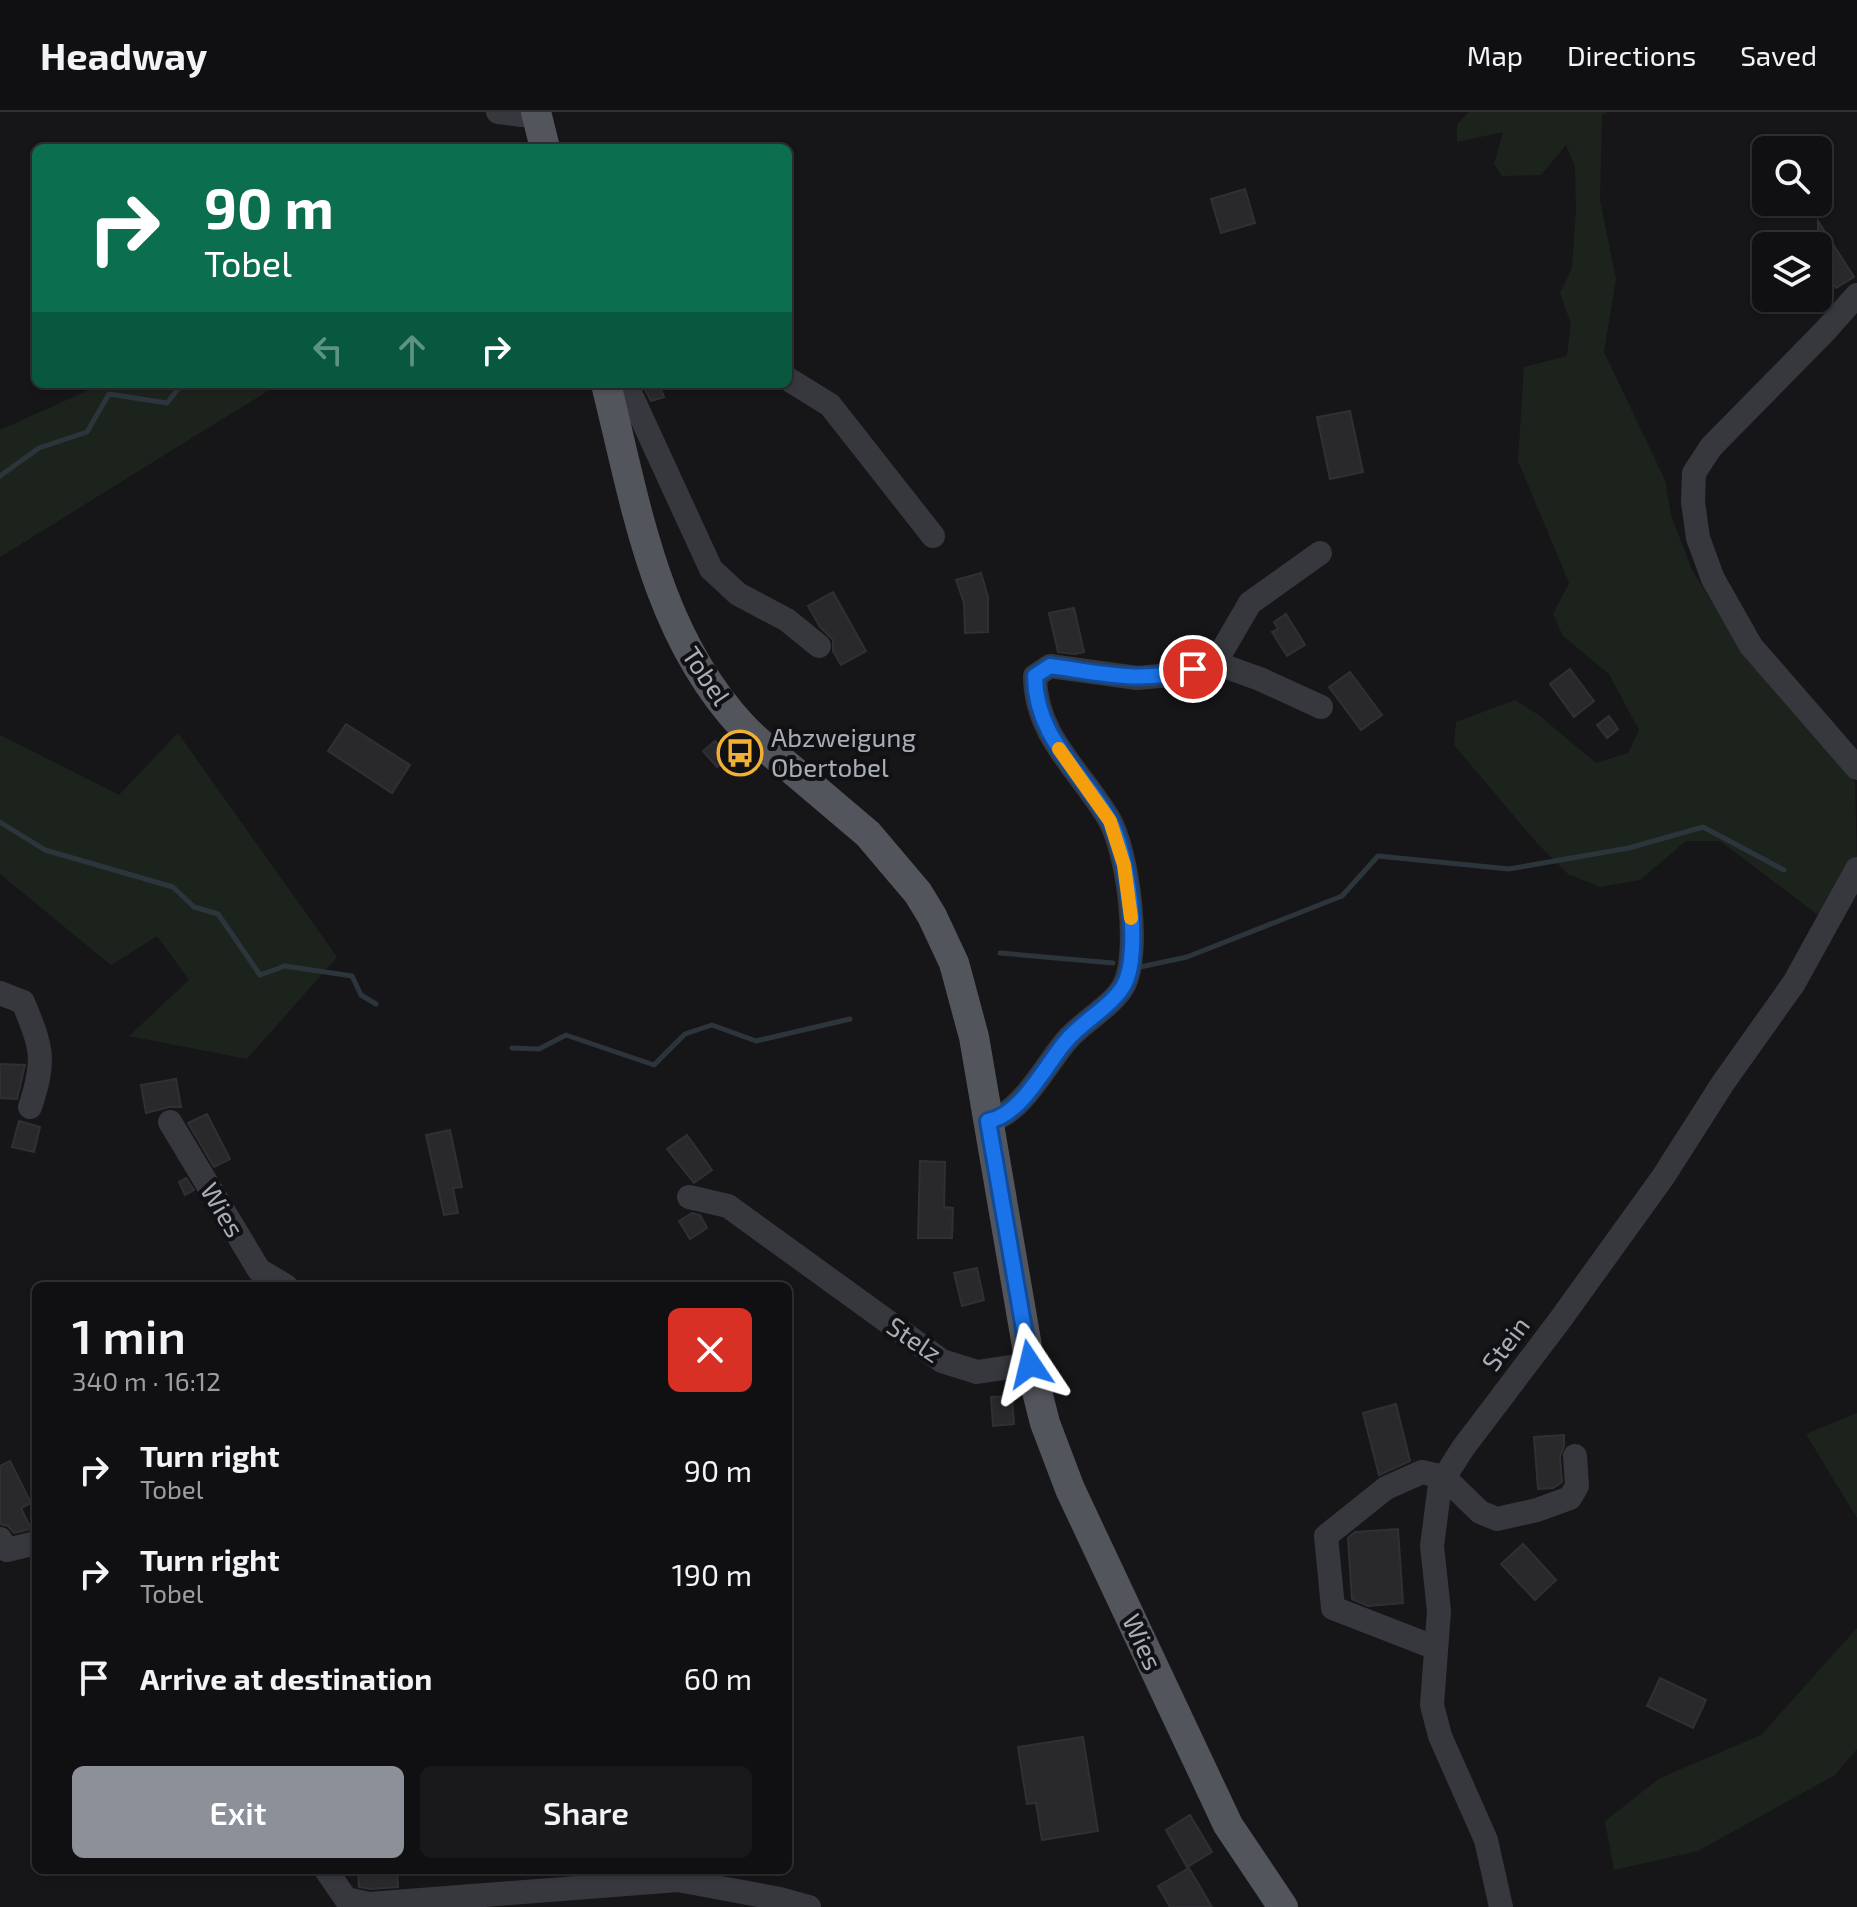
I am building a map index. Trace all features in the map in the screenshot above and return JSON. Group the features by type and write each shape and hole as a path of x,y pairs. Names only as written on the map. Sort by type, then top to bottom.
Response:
{"main road":[{"path":"536,113 544,144"},
{"name":"Tobel","path":"607,388 648,553 683,644 701,674 743,727 868,834 910,882 932,916 961,986 974,1037 988,1121"},
{"path":"988,1121 1030,1364"},
{"name":"Wies","path":"1030,1364 1045,1423 1076,1503 1228,1825 1283,1907"}],"street":[{"path":"498,112 536,113"},
{"path":"1857,295 1711,447 1694,473 1693,502 1698,538 1713,579 1751,646 1857,768"},
{"path":"792,381 830,405 933,536"},
{"path":"628,388 711,569 738,594 787,620 819,646"},
{"path":"1215,663 1250,603 1320,553"},
{"path":"988,1121 1014,1108 1068,1038 1123,989 1131,969 1133,930 1124,865 1110,821 1065,760 1043,722 1035,693 1035,676 1050,666 1137,678 1171,675 1215,663 1260,679 1321,707"},
{"name":"Stein","path":"1501,1907 1486,1840 1440,1736 1432,1705 1439,1611 1432,1546 1440,1484 1463,1448 1663,1177 1723,1083 1794,983 1856,870"},
{"path":"0,993 23,1002 39,1043 41,1075 30,1107"},
{"name":"Wies","path":"170,1122 259,1270 279,1282"},
{"name":"Stelz","path":"689,1197 728,1206 942,1361 977,1372 1030,1364"},
{"path":"1436,1648 1333,1608 1326,1536 1386,1488 1422,1472 1444,1477 1480,1512 1497,1519 1537,1510 1570,1498 1577,1486 1575,1456"},
{"path":"0,1539 7,1550 32,1544"},
{"path":"329,1874 346,1899 369,1904 677,1875 809,1907"}],"shaded area":[{"path":"1469,112 1607,112 1602,115 1600,200 1616,279 1604,352 1665,480 1671,515 1692,570 1740,648 1821,736 1855,783 1857,863 1845,889 1818,915 1720,841 1686,841 1640,880 1600,887 1568,874 1536,842 1454,745 1456,722 1515,700 1540,716 1596,763 1628,753 1639,730 1609,674 1563,636 1553,614 1569,583 1518,461 1524,367 1567,356 1571,324 1560,293 1572,268 1575,166 1566,145 1541,175 1502,176 1494,164 1503,132 1457,142 1457,124"},
{"path":"93,388 273,388 0,557 0,430"},
{"path":"178,733 337,957 247,1059 129,1036 189,980 157,936 111,965 0,874 0,735 119,795"},
{"path":"1857,1413 1857,1518 1806,1434"},
{"path":"1857,1628 1857,1749 1835,1775 1698,1851 1614,1870 1605,1821 1660,1778 1761,1735"}],"building":[{"path":"1245,189 1255,223 1221,233 1211,199"},
{"path":"1832,243 1854,277 1836,288 1832,282"},
{"path":"644,388 661,388 664,397 651,401"},
{"path":"1350,411 1363,472 1330,479 1317,417"},
{"path":"981,573 988,597 988,632 965,633 964,603 956,580"},
{"path":"833,592 866,651 841,665 833,651 833,640 820,627 808,606"},
{"path":"1074,608 1084,652 1058,652 1049,613"},
{"path":"1286,614 1305,645 1287,656 1272,632 1278,629 1274,622"},
{"path":"1570,669 1594,701 1574,717 1550,684"},
{"path":"1350,672 1382,715 1361,730 1329,687"},
{"path":"1609,716 1618,729 1607,738 1597,725"},
{"path":"346,724 410,765 392,793 328,751"},
{"path":"715,741 729,757 717,767 703,751"},
{"path":"0,1064 25,1065 17,1099 0,1098"},
{"path":"176,1079 181,1107 146,1113 141,1085"},
{"path":"207,1114 230,1159 214,1167 188,1123"},
{"path":"19,1121 40,1127 34,1152 12,1147"},
{"path":"450,1130 462,1187 453,1188 458,1213 444,1215 426,1135"},
{"path":"687,1135 712,1170 694,1183 667,1149"},
{"path":"920,1161 945,1162 944,1207 953,1208 952,1238 918,1238"},
{"path":"186,1178 194,1190 185,1195 179,1182"},
{"path":"692,1213 700,1215 707,1228 690,1239 679,1221"},
{"path":"977,1268 984,1300 962,1306 954,1273"},
{"path":"1012,1396 1014,1424 993,1426 991,1397"},
{"path":"1396,1404 1410,1461 1379,1475 1363,1413"},
{"path":"1564,1435 1560,1457 1562,1482 1553,1488 1538,1489 1534,1437"},
{"path":"10,1461 31,1503 21,1508 31,1529 14,1533 8,1526 0,1524 0,1466"},
{"path":"1398,1529 1403,1603 1368,1606 1352,1599 1348,1538 1355,1532"},
{"path":"1523,1544 1556,1580 1535,1600 1501,1564"},
{"path":"1660,1678 1706,1700 1693,1728 1647,1706"},
{"path":"1083,1737 1098,1831 1042,1840 1036,1803 1027,1804 1018,1747"},
{"path":"1190,1815 1212,1852 1187,1867 1166,1830"},
{"path":"1189,1868 1212,1907 1170,1907 1158,1886"},
{"path":"358,1874 397,1874 398,1887 359,1887"}],"waterway":[{"path":"0,476 39,448 87,432 109,394 167,403 179,388"},
{"path":"0,822 45,850 173,887 194,907 218,914 260,975 285,966 352,976 361,995 376,1004"},
{"path":"1140,967 1187,957 1342,896 1378,856 1509,869 1629,848 1703,827 1784,870"},
{"path":"1000,953 1113,963"},
{"path":"512,1048 539,1049 566,1035 654,1065 685,1034 712,1025 756,1041 850,1019"}],"slow traffic":[{"path":"1059,749 1110,821 1124,865 1131,918"}],"place":[{"name":"Abzweigung Obertobel","path":"740,753"}],"route":[{"path":"1030,1364 988,1121 1014,1108 1068,1038 1123,989 1131,969 1133,930 1124,865 1110,821 1065,760 1043,722 1035,693 1035,676 1050,666 1137,678 1171,675 1193,669"}]}
